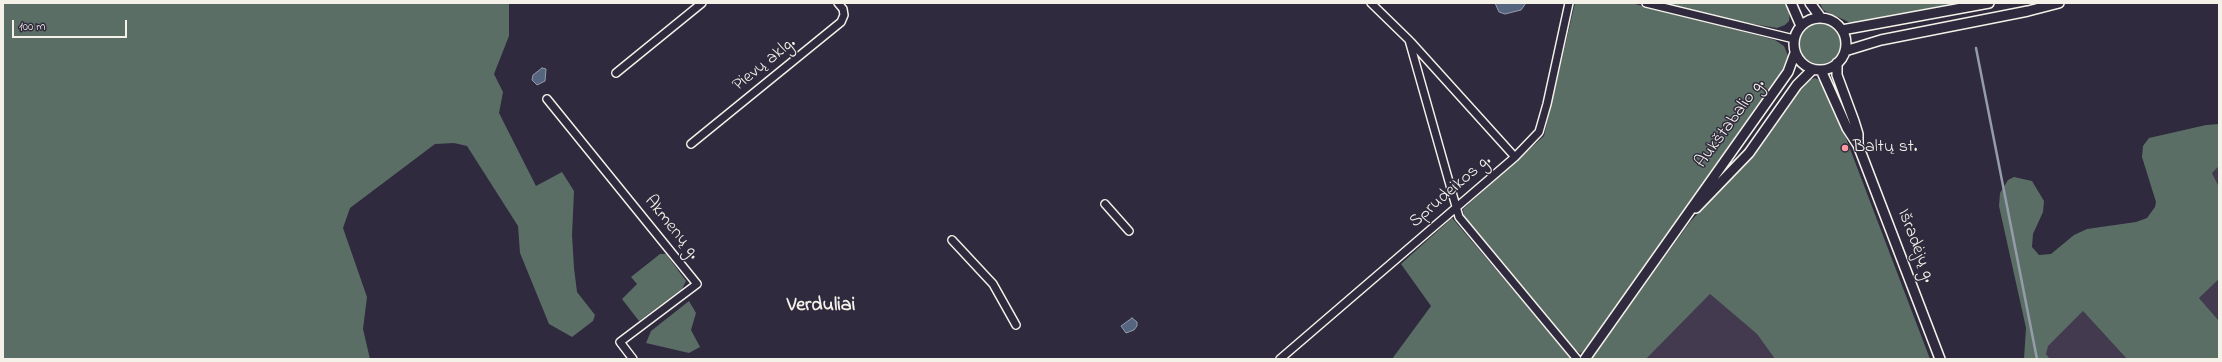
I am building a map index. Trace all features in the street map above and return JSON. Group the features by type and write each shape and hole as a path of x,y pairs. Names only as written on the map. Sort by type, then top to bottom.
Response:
{"main road":[{"path":"1791,3 1800,26"},
{"path":"1810,3 1821,18"},
{"path":"1842,30 1989,3"},
{"path":"1844,51 1881,40 2028,11 2058,3"},
{"path":"1821,18 1829,19 1842,30 1846,44 1838,63 1832,67 1817,69 1799,60 1795,53 1794,39 1800,26 1806,21 1821,18"},
{"name":"Aukštabalio g.","path":"1585,359 1690,213 1697,200 1788,72 1795,53"},
{"name":"Išradėjų g.","path":"1838,63 1836,75 1858,134 1858,145"},
{"name":"Aukštabalio g.","path":"1690,213 1749,153 1798,85 1817,69"},
{"name":"Išradėjų g.","path":"1817,69 1847,128 1858,145 1940,359"}],"street":[{"path":"616,73 702,3"},
{"name":"Pievų aklg.","path":"691,144 841,22 844,15 843,9 838,3"},
{"path":"1371,3 1409,40 1515,157"},
{"name":"Sprudeikos g.","path":"1280,359 1456,206 1515,157 1539,132 1547,104 1569,3"},
{"path":"1646,3 1794,39"},
{"path":"1409,40 1459,217 1576,359"},
{"name":"Akmenų g.","path":"547,99 697,284 620,342 633,359"},
{"path":"1105,204 1130,231"},
{"path":"952,240 993,284 1016,325"}],"shaded area":[{"path":"2219,166 2219,187 2212,173"},
{"path":"2219,279 2219,321 2199,298"},
{"path":"1710,294 1757,334 1775,359 1646,359"},
{"path":"2083,311 2127,359 2050,359 2046,354 2047,346"}],"green space":[{"path":"3,3 509,3 509,36 494,74 503,92 499,113 536,186 562,172 574,191 572,235 577,292 595,315 593,321 572,337 549,324 520,253 518,226 467,146 454,143 435,144 350,208 343,228 367,297 363,329 370,359 3,359"},
{"path":"1575,3 1631,3 1711,23 1775,40 1784,46 1789,58 1787,68 1583,352 1580,353 1572,348 1464,218 1463,209 1544,136"},
{"path":"1659,3 1787,3 1790,9 1789,21 1785,25 1777,28 1729,20"},
{"path":"1820,3 1972,3 1853,24 1823,10"},
{"path":"1820,22 1835,28 1841,43 1835,58 1820,64 1805,58 1799,43 1805,28"},
{"path":"1815,78 1821,81 1828,91 1930,359 1775,359 1757,334 1710,294 1646,359 1591,359 1690,222 1762,144 1807,81"},
{"path":"2219,124 2219,166 2212,173 2219,187 2219,279 2199,298 2219,321 2219,359 2127,359 2083,311 2048,346 2046,354 2050,359 2024,359 2026,328 1999,206 2000,193 2008,180 2014,177 2032,181 2044,201 2043,212 2033,234 2032,247 2039,255 2051,254 2074,235 2087,229 2136,222 2147,218 2155,207 2156,202 2142,157 2143,146 2149,138 2206,125"},
{"path":"1452,218 1572,359 1392,359 1431,306 1401,264"},
{"path":"660,254 666,254 686,281 682,289 639,321 622,299 637,284 631,277"},
{"path":"689,301 696,313 691,330 700,347 689,353 646,343 651,331"}],"water":[{"path":"1495,3 1526,3 1521,10 1505,14 1499,12"},
{"path":"542,68 546,69 545,81 537,85 532,80 533,75"},
{"path":"1132,318 1137,322 1137,326 1134,330 1126,333 1121,326"}],"waterway":[{"path":"1976,48 2037,359"}],"place":[{"name":"Baltų st.","path":"1845,148"}],"district":[{"name":"Verduliai","path":"821,307"}]}
